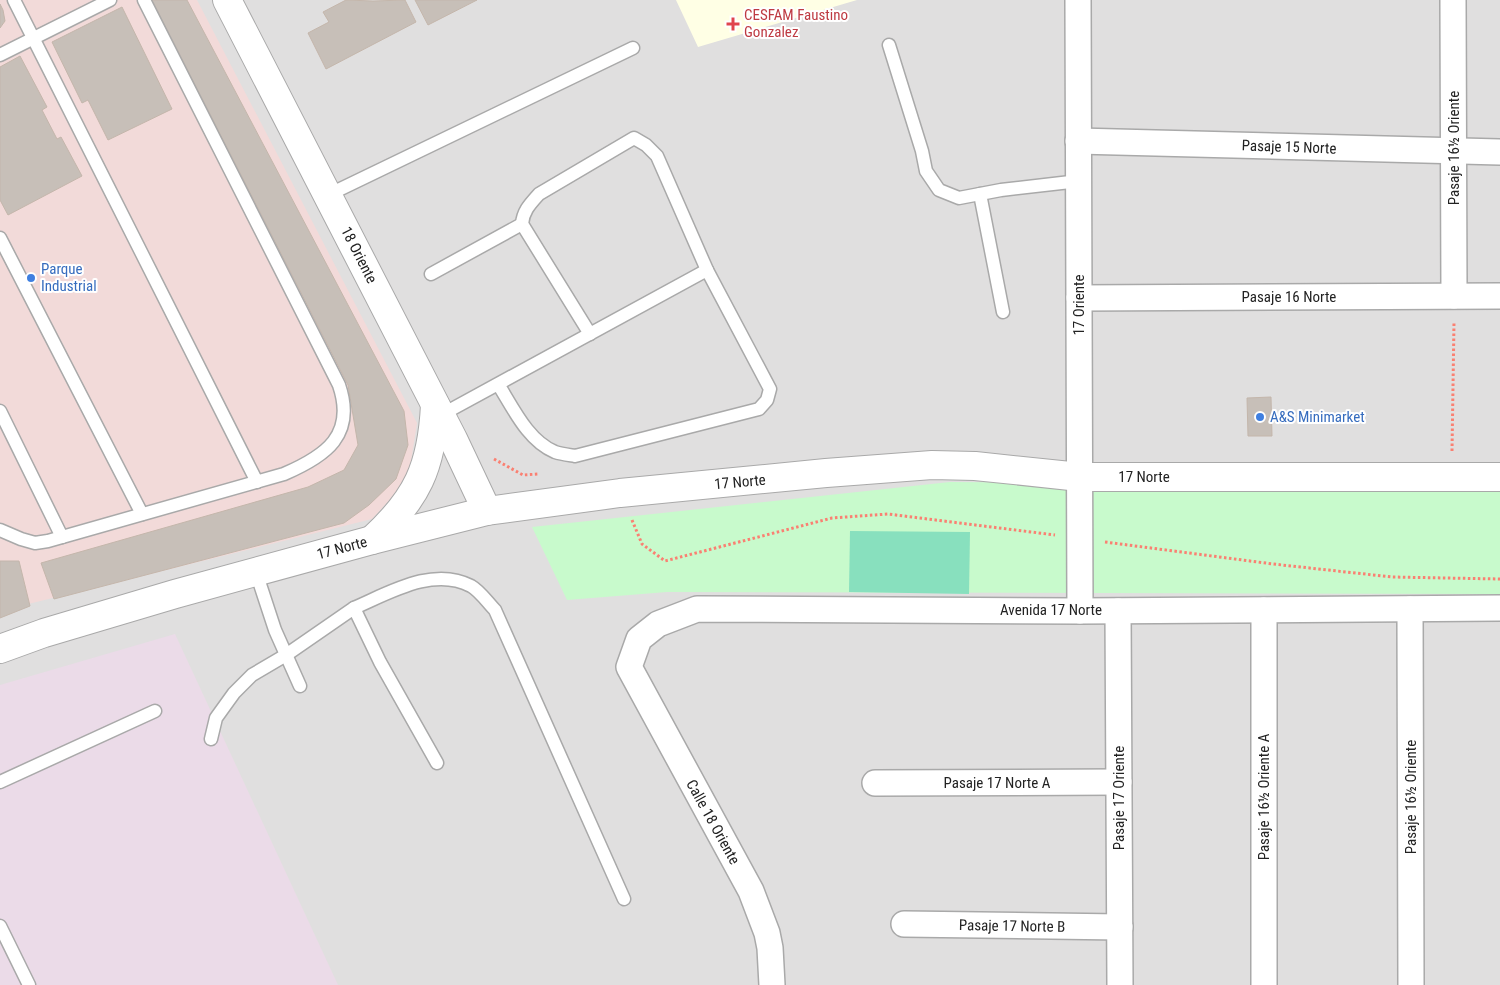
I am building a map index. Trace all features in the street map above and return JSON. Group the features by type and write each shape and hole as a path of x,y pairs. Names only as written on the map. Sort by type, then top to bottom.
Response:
{"street":[{"name":"18 Oriente","path":"227,0 438,410 487,511"},
{"name":"17 Oriente","path":"1078,0 1080,611"},
{"name":"Pasaje 16½ Oriente","path":"1453,0 1454,296"},
{"name":"Pasaje 15 Norte","path":"1078,142 1500,152"},
{"name":"Pasaje 16 Norte","path":"1079,298 1500,296"},
{"path":"372,540 399,514 418,484 428,457 438,410"},
{"name":"17 Norte","path":"0,649 53,630 175,594 372,540 487,511 620,493 826,473 932,465 985,467 1080,477 1500,477"},
{"name":"Avenida 17 Norte","path":"629,667 639,638 658,624 697,609 1118,611 1500,608"},
{"name":"Pasaje 16½ Oriente","path":"1410,609 1411,985"},
{"name":"Pasaje 16½ Oriente A","path":"1264,610 1264,985"},
{"name":"Pasaje 17 Oriente","path":"1118,611 1120,985"},
{"name":"Calle 18 Oriente","path":"629,667 751,891 767,933 770,948 772,985"},
{"name":"Pasaje 17 Norte A","path":"874,784 1119,782"},
{"name":"Pasaje 17 Norte B","path":"904,924 1120,927"}],"lane":[{"path":"14,0 257,482"},
{"path":"0,56 110,0"},
{"path":"0,530 35,543 284,474 305,465 325,450 338,434 345,418 344,401 338,385 144,0"},
{"path":"890,45 922,151 926,171 939,190 959,198 1001,190 1079,181"},
{"path":"328,195 633,48"},
{"path":"498,384 528,430 538,441 556,452 574,456 759,409 767,400 770,389 707,270 657,156 646,145 634,138 539,194 523,215 522,224 590,334"},
{"path":"980,194 1003,312"},
{"path":"431,274 522,224"},
{"path":"0,238 142,514"},
{"path":"438,410 498,384 707,270"},
{"path":"0,411 62,537"},
{"path":"256,572 275,630 300,686"},
{"path":"211,739 216,718 234,693 252,675 286,655 354,608 414,584 436,578 452,580 472,586 495,610 624,899"},
{"path":"354,608 380,662 437,763"},
{"path":"0,782 155,711"},
{"path":"0,926 29,985"}],"path":[{"path":"1452,477 1454,296"},
{"path":"490,452 494,460 523,475 542,474"},
{"path":"620,493 642,544 664,561 832,518 888,514 1273,564 1392,577 1500,579"}],"shaded area":[{"path":"0,0 1500,0 1500,985 0,985"},
{"name":"Parque Industrial","path":"0,0 197,0 417,423 408,480 372,519 0,611"},
{"name":"CESFAM Faustino Gonzalez","path":"676,0 857,0 698,47"},
{"path":"175,634 338,985 0,985 0,685"}],"green space":[{"path":"950,482 1500,486 1500,594 667,592 567,600 532,527"},
{"path":"850,531 970,532 969,594 849,592"}],"building":[{"path":"152,0 187,0 404,411 408,445 396,479 369,505 344,523 54,599 41,563 308,487 344,470 358,445 348,385"},
{"path":"346,0 405,0 416,22 326,69 308,33 329,22 323,12"},
{"path":"415,0 477,0 428,25"},
{"path":"0,4 5,21 0,28"},
{"path":"122,7 172,109 108,140 88,100 82,103 52,42"},
{"path":"20,56 47,107 42,110 57,139 61,137 82,176 8,215 0,200 0,67"},
{"name":"A&S Minimarket","path":"1271,397 1272,436 1248,436 1247,398"},
{"path":"0,561 19,561 30,606 0,618"}],"place":[{"name":"CESFAM Faustino Gonzalez","path":"733,24"},
{"name":"Parque Industrial","path":"31,278"},
{"name":"A&S Minimarket","path":"1260,417"}]}
